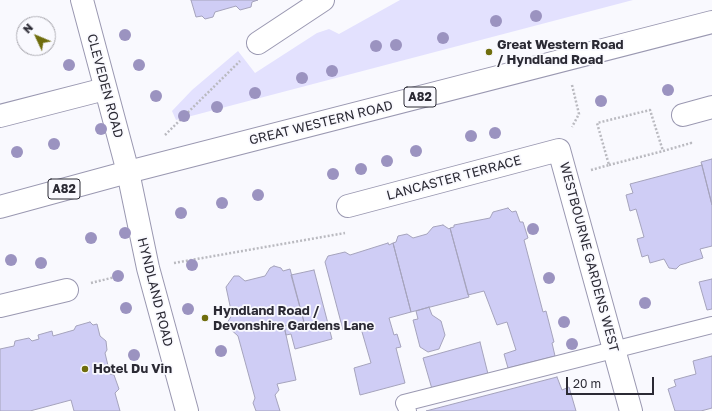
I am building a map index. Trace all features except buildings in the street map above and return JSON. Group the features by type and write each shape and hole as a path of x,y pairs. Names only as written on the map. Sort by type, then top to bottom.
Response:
{"street":[{"name":"CLEVEDEN ROAD","path":"82,0 128,172"},
{"path":"258,43 323,0"},
{"name":"GREAT WESTERN ROAD","path":"0,207 128,172 565,61 712,22"},
{"path":"0,116 105,89"},
{"path":"683,115 712,107"},
{"name":"WESTBOURNE GARDENS WEST","path":"559,150 631,411"},
{"name":"LANCASTER TERRACE","path":"348,206 559,150"},
{"name":"HYNDLAND ROAD","path":"128,172 148,268 186,411"},
{"path":"0,306 67,290"}],"lane":[{"path":"406,407 712,325"}],"path":[{"path":"162,138 258,43"},
{"path":"559,150 579,114 565,61"},
{"path":"608,165 597,123 650,110 663,151"},
{"path":"567,176 691,143 683,115"},
{"path":"67,290 148,268 356,231 348,206"}],"shaded area":[{"path":"400,0 633,0 176,120 172,111 192,90 238,51 255,73 317,33 329,29 339,34"}],"place":[{"name":"Great Western Road / Hyndland Road","path":"489,52"},
{"name":"Hyndland Road / Devonshire Gardens Lane","path":"205,318"},
{"name":"Hotel Du Vin","path":"85,369"}]}
